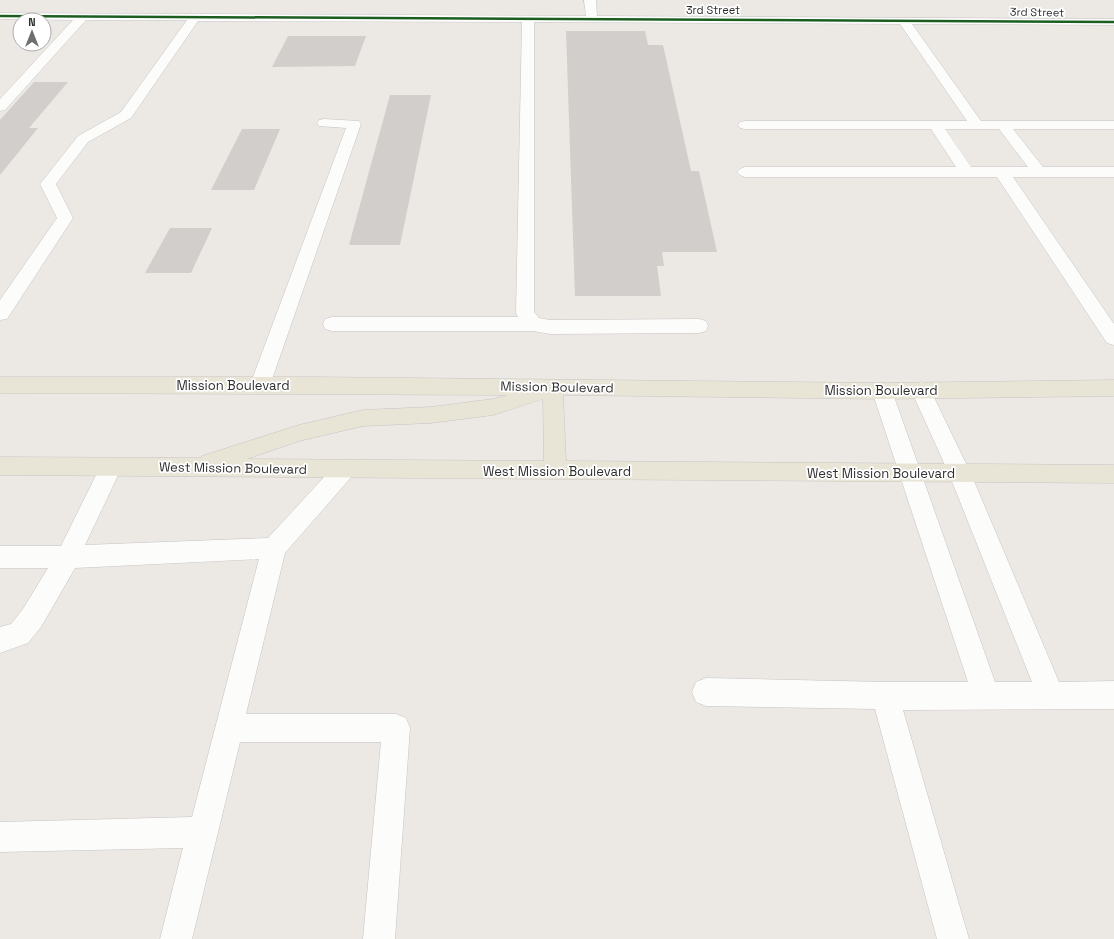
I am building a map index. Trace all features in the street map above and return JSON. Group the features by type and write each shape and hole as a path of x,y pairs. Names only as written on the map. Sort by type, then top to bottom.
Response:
{"main road":[{"name":"Mission Boulevard","path":"0,385 260,385 882,391 1114,388"},
{"path":"193,468 298,433 363,418 431,415 493,407 553,387 555,471"},
{"name":"West Mission Boulevard","path":"0,466 909,474 1114,474"}],"street":[{"path":"590,0 592,18"},
{"name":"3rd Street","path":"0,16 195,17 292,11 528,18 1114,22"},
{"path":"0,106 83,16"},
{"path":"0,314 65,218 48,184 83,139 126,115 195,17"},
{"path":"528,18 524,313 533,324"},
{"path":"903,20 976,124"},
{"path":"260,385 354,124 324,123"},
{"path":"1002,124 1039,172"},
{"path":"745,125 1114,124"},
{"path":"935,125 966,172"},
{"path":"745,172 1114,172"},
{"path":"1002,172 1114,338"},
{"path":"332,324 533,324 550,327 699,326"},
{"path":"921,390 960,474 1051,694"},
{"path":"882,391 909,474 986,695"},
{"path":"0,640 18,634 28,623 68,557 111,467"},
{"path":"176,939 274,548 345,469"},
{"path":"0,557 68,557 274,548"},
{"path":"706,692 885,696 1051,694 1114,695"},
{"path":"885,696 953,939"},
{"path":"229,728 396,728 379,939"},
{"path":"0,836 202,832"}],"building":[{"path":"566,31 645,31 648,45 663,45 691,171 699,171 717,252 662,252 664,266 657,266 661,296 575,296"},
{"path":"288,36 366,36 355,66 272,67"},
{"path":"34,82 68,82 29,128 38,128 0,175 0,120"},
{"path":"390,95 431,95 400,245 349,245"},
{"path":"242,129 280,129 254,190 211,190"},
{"path":"170,228 212,228 191,273 145,273"}],"cycle path":[{"path":"0,16 1114,22"}]}
